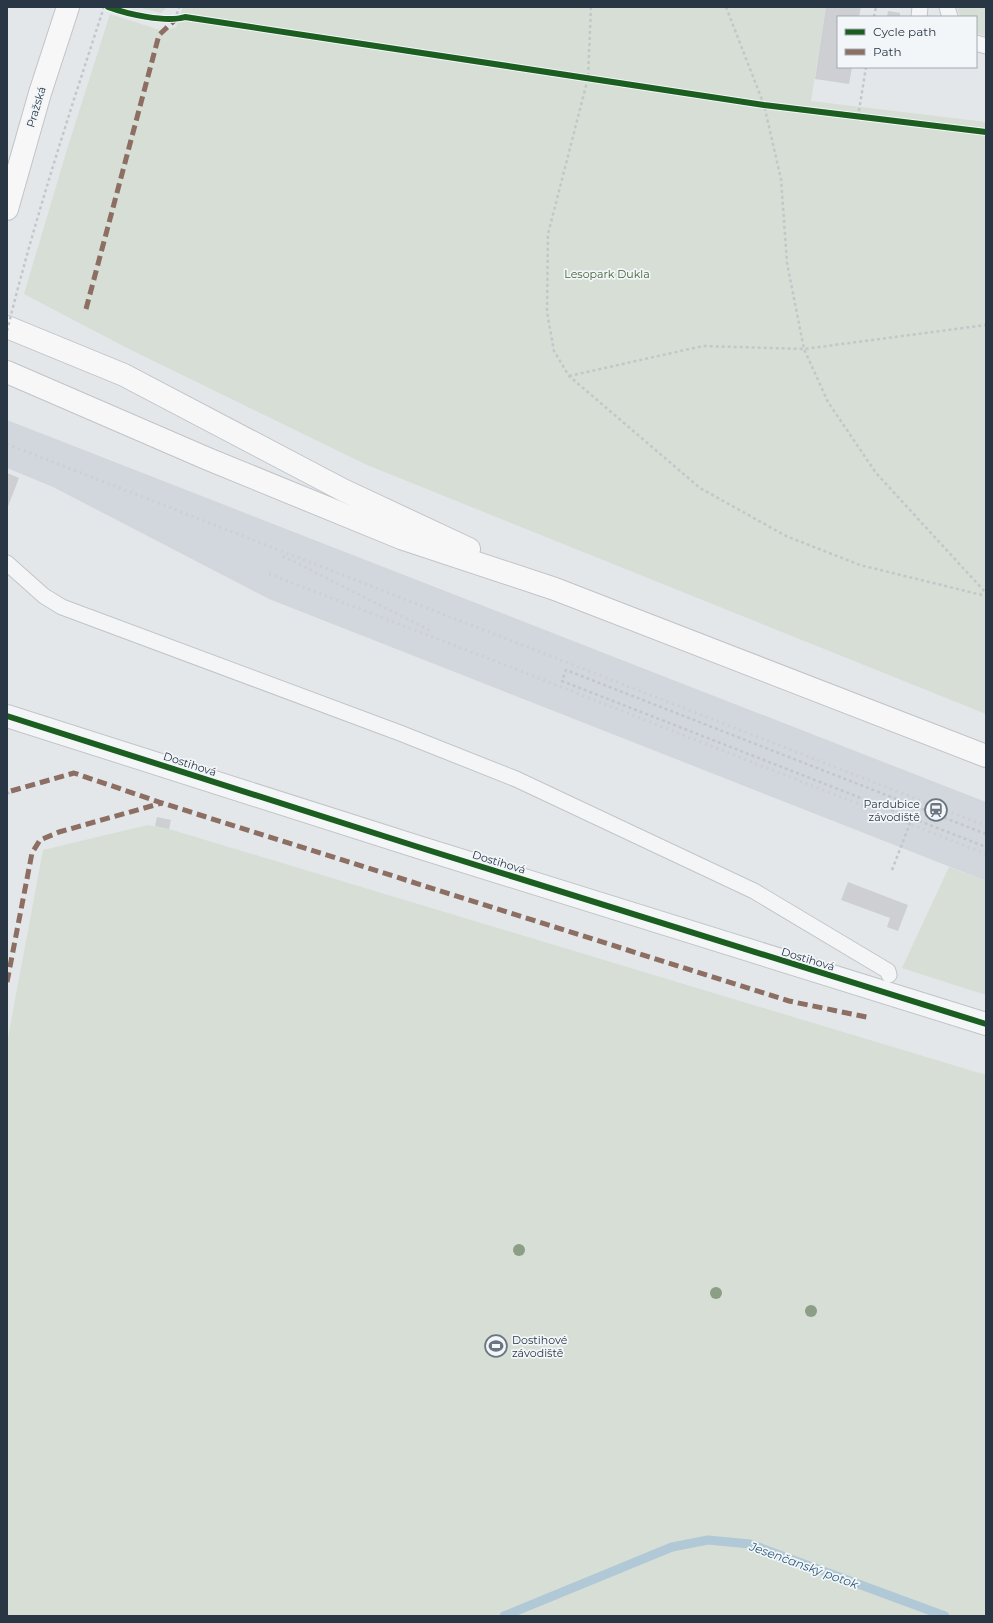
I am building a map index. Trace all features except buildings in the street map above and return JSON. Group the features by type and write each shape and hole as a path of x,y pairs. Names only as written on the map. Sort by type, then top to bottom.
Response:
{"main road":[{"name":"Pražská","path":"7,209 40,93 68,7"},
{"path":"7,327 124,375 343,490 555,589"},
{"path":"7,372 208,459 401,538 555,589 986,756"}],"street":[{"name":"Dostihová","path":"7,716 422,849 986,1024"}],"lane":[{"path":"7,562 44,596 62,607 392,730 509,776 635,834 754,891 888,971 889,975"}],"path":[{"path":"7,331 21,272 56,155 104,7"},
{"path":"108,7 125,12"},
{"path":"175,20 179,7"},
{"path":"592,7 588,78 548,234 547,312 554,351 569,376 700,488 786,536 860,565 986,596"},
{"path":"726,7 764,105 781,179 787,263 804,349 828,402 876,473 986,593"},
{"path":"168,19 175,20 185,17"},
{"path":"858,117 866,68"},
{"path":"580,77 595,80"},
{"path":"756,104 772,106"},
{"path":"850,116 865,118"},
{"path":"569,376 703,346 804,349 986,325"},
{"path":"986,834 566,670 562,681 986,847"},
{"path":"7,794 10,791"},
{"path":"892,870 912,818"}],"shaded area":[{"path":"7,420 986,802 986,881 269,599 53,487 7,468"}],"green space":[{"path":"137,7 167,7 161,13"},
{"name":"Lesopark Dukla","path":"183,7 826,7 811,101 986,122 986,714 367,465 127,348 24,294 69,143 110,14 163,31 176,27"},
{"path":"957,7 986,7 986,36 977,33 977,16 960,16"},
{"name":"Dostihové závodiště","path":"148,825 169,829 986,1075 986,1616 7,1616 7,1043 43,850"},
{"path":"949,867 986,881 986,995 902,968"}],"waterway":[{"name":"Jesenčanský potok","path":"504,1616 672,1547 708,1540 750,1544 945,1616"}],"railway":[{"path":"7,444 986,826"},
{"path":"283,556 431,631"},
{"path":"269,574 986,854"}],"marked path":[{"path":"86,309 159,35 175,20"},
{"path":"11,791 74,773 162,803 789,1001 871,1018"},
{"path":"7,982 32,853 40,840 59,832 162,803"}],"cycle path":[{"path":"108,7 146,17 168,19 185,17 764,105 986,132"},
{"path":"7,716 415,846 986,1024"}],"place":[{"name":"Pardubice závodiště","path":"936,810"},
{"name":"Dostihové závodiště","path":"496,1346"}]}
